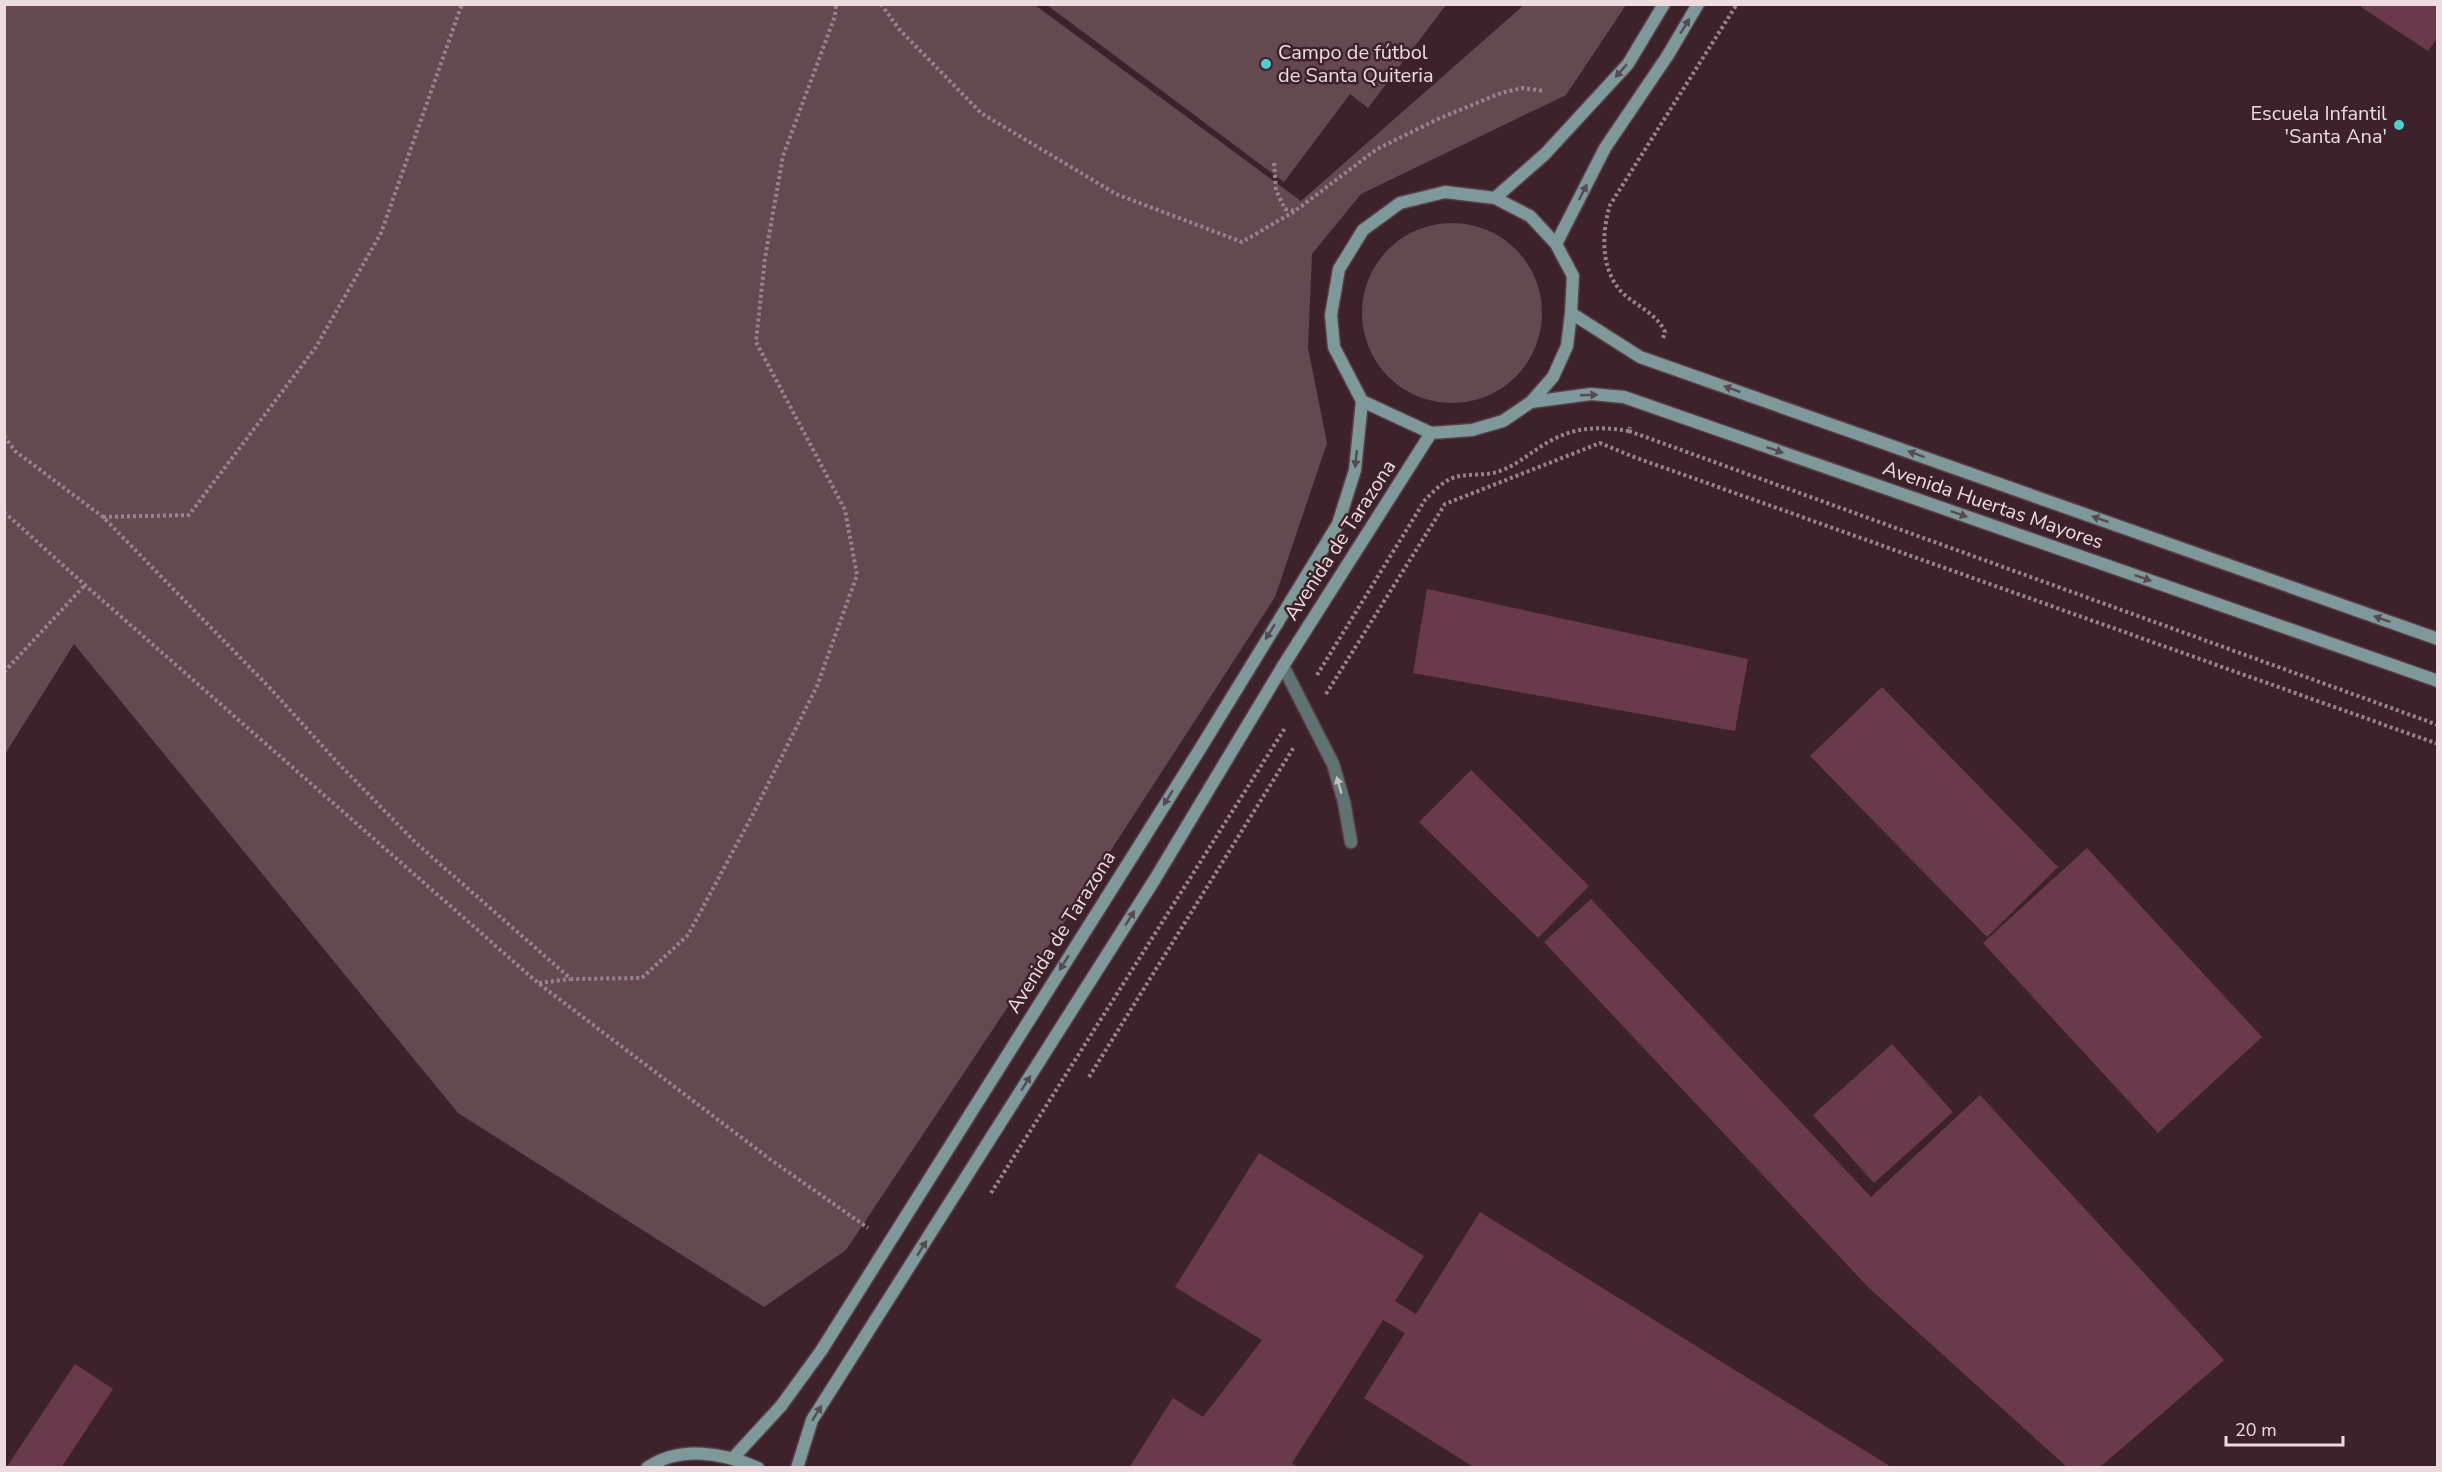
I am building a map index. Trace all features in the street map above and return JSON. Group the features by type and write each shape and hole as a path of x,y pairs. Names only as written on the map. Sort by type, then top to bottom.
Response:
{"main road":[{"path":"1495,198 1545,154 1628,64 1664,4"},
{"path":"1556,244 1605,148 1668,55 1698,4"},
{"path":"1445,192 1495,198 1530,216 1556,244 1573,276 1567,346 1553,376 1531,402 1493,424 1472,430 1431,434 1362,401 1334,347 1331,315 1339,269 1363,231 1400,203 1445,192"},
{"name":"Avenida Huertas Mayores","path":"1571,313 1640,357 2438,639"},
{"name":"Avenida Huertas Mayores","path":"1531,402 1591,394 1624,397 2438,681"},
{"name":"Avenida de Tarazona","path":"734,1457 781,1406 821,1351 1200,749 1338,524 1355,470 1362,401"},
{"name":"Avenida de Tarazona","path":"797,1467 812,1420 1155,879 1283,666 1431,434"},
{"path":"647,1467 654,1462 693,1453 734,1457 758,1467"}],"lane":[{"path":"1283,666 1333,764 1344,802 1351,842"}],"path":[{"path":"102,518 189,515 316,347 381,233 462,4"},
{"path":"538,983 571,979 642,978 688,935 753,814 817,686 857,575 845,510 756,342 765,258 783,156 835,16 836,4"},
{"path":"881,4 899,29 981,113 1116,194 1242,242 1295,211 1377,149 1438,119 1501,93 1522,88 1545,91"},
{"path":"1274,163 1276,190 1285,209 1295,211"},
{"path":"1629,431 2438,725"},
{"path":"4,436 15,451 102,518 269,687 337,762 416,843 571,979"},
{"path":"1089,1077 1445,504 1600,443 2438,744"},
{"path":"4,512 538,983 771,1160 861,1225 891,1238"},
{"path":"4,672 85,585"}],"shaded area":[{"path":"5,4 1035,5 1301,201 1524,5 1626,5 1566,95 1361,194 1312,254 1308,348 1327,443 1275,597 1067,918 846,1250 764,1307 458,1113 74,644 5,754"},
{"path":"1047,5 1446,5 1368,108 1350,94 1284,182"},
{"path":"1452,223 1486,230 1502,238 1515,250 1527,263 1535,279 1542,313 1535,347 1527,363 1515,376 1502,388 1486,396 1452,403 1418,396 1402,388 1389,376 1377,363 1369,347 1362,313 1369,279 1377,263 1389,250 1402,238 1418,230"}],"building":[{"path":"2362,4 2438,4 2438,37 2428,51 2361,7"},
{"path":"1427,589 1748,659 1735,731 1413,673"},
{"path":"1882,687 2058,867 1987,937 1810,756"},
{"path":"1471,770 1589,886 1538,938 1419,822"},
{"path":"2087,848 2262,1037 2158,1133 1983,943"},
{"path":"1591,899 1871,1197 1980,1095 2224,1360 2099,1468 2068,1468 1868,1287 1544,942"},
{"path":"1892,1044 1953,1112 1874,1183 1813,1115"},
{"path":"1259,1153 1424,1256 1395,1301 1416,1314 1480,1212 1893,1468 1475,1468 1364,1398 1405,1333 1383,1320 1292,1463 1299,1468 1129,1468 1173,1398 1203,1417 1262,1340 1175,1287"},
{"path":"75,1364 113,1389 61,1468 6,1468"}],"place":[{"name":"Campo de fútbol de Santa Quiteria","path":"1266,64"},
{"name":"Escuela Infantil 'Santa Ana'","path":"2399,125"}]}
